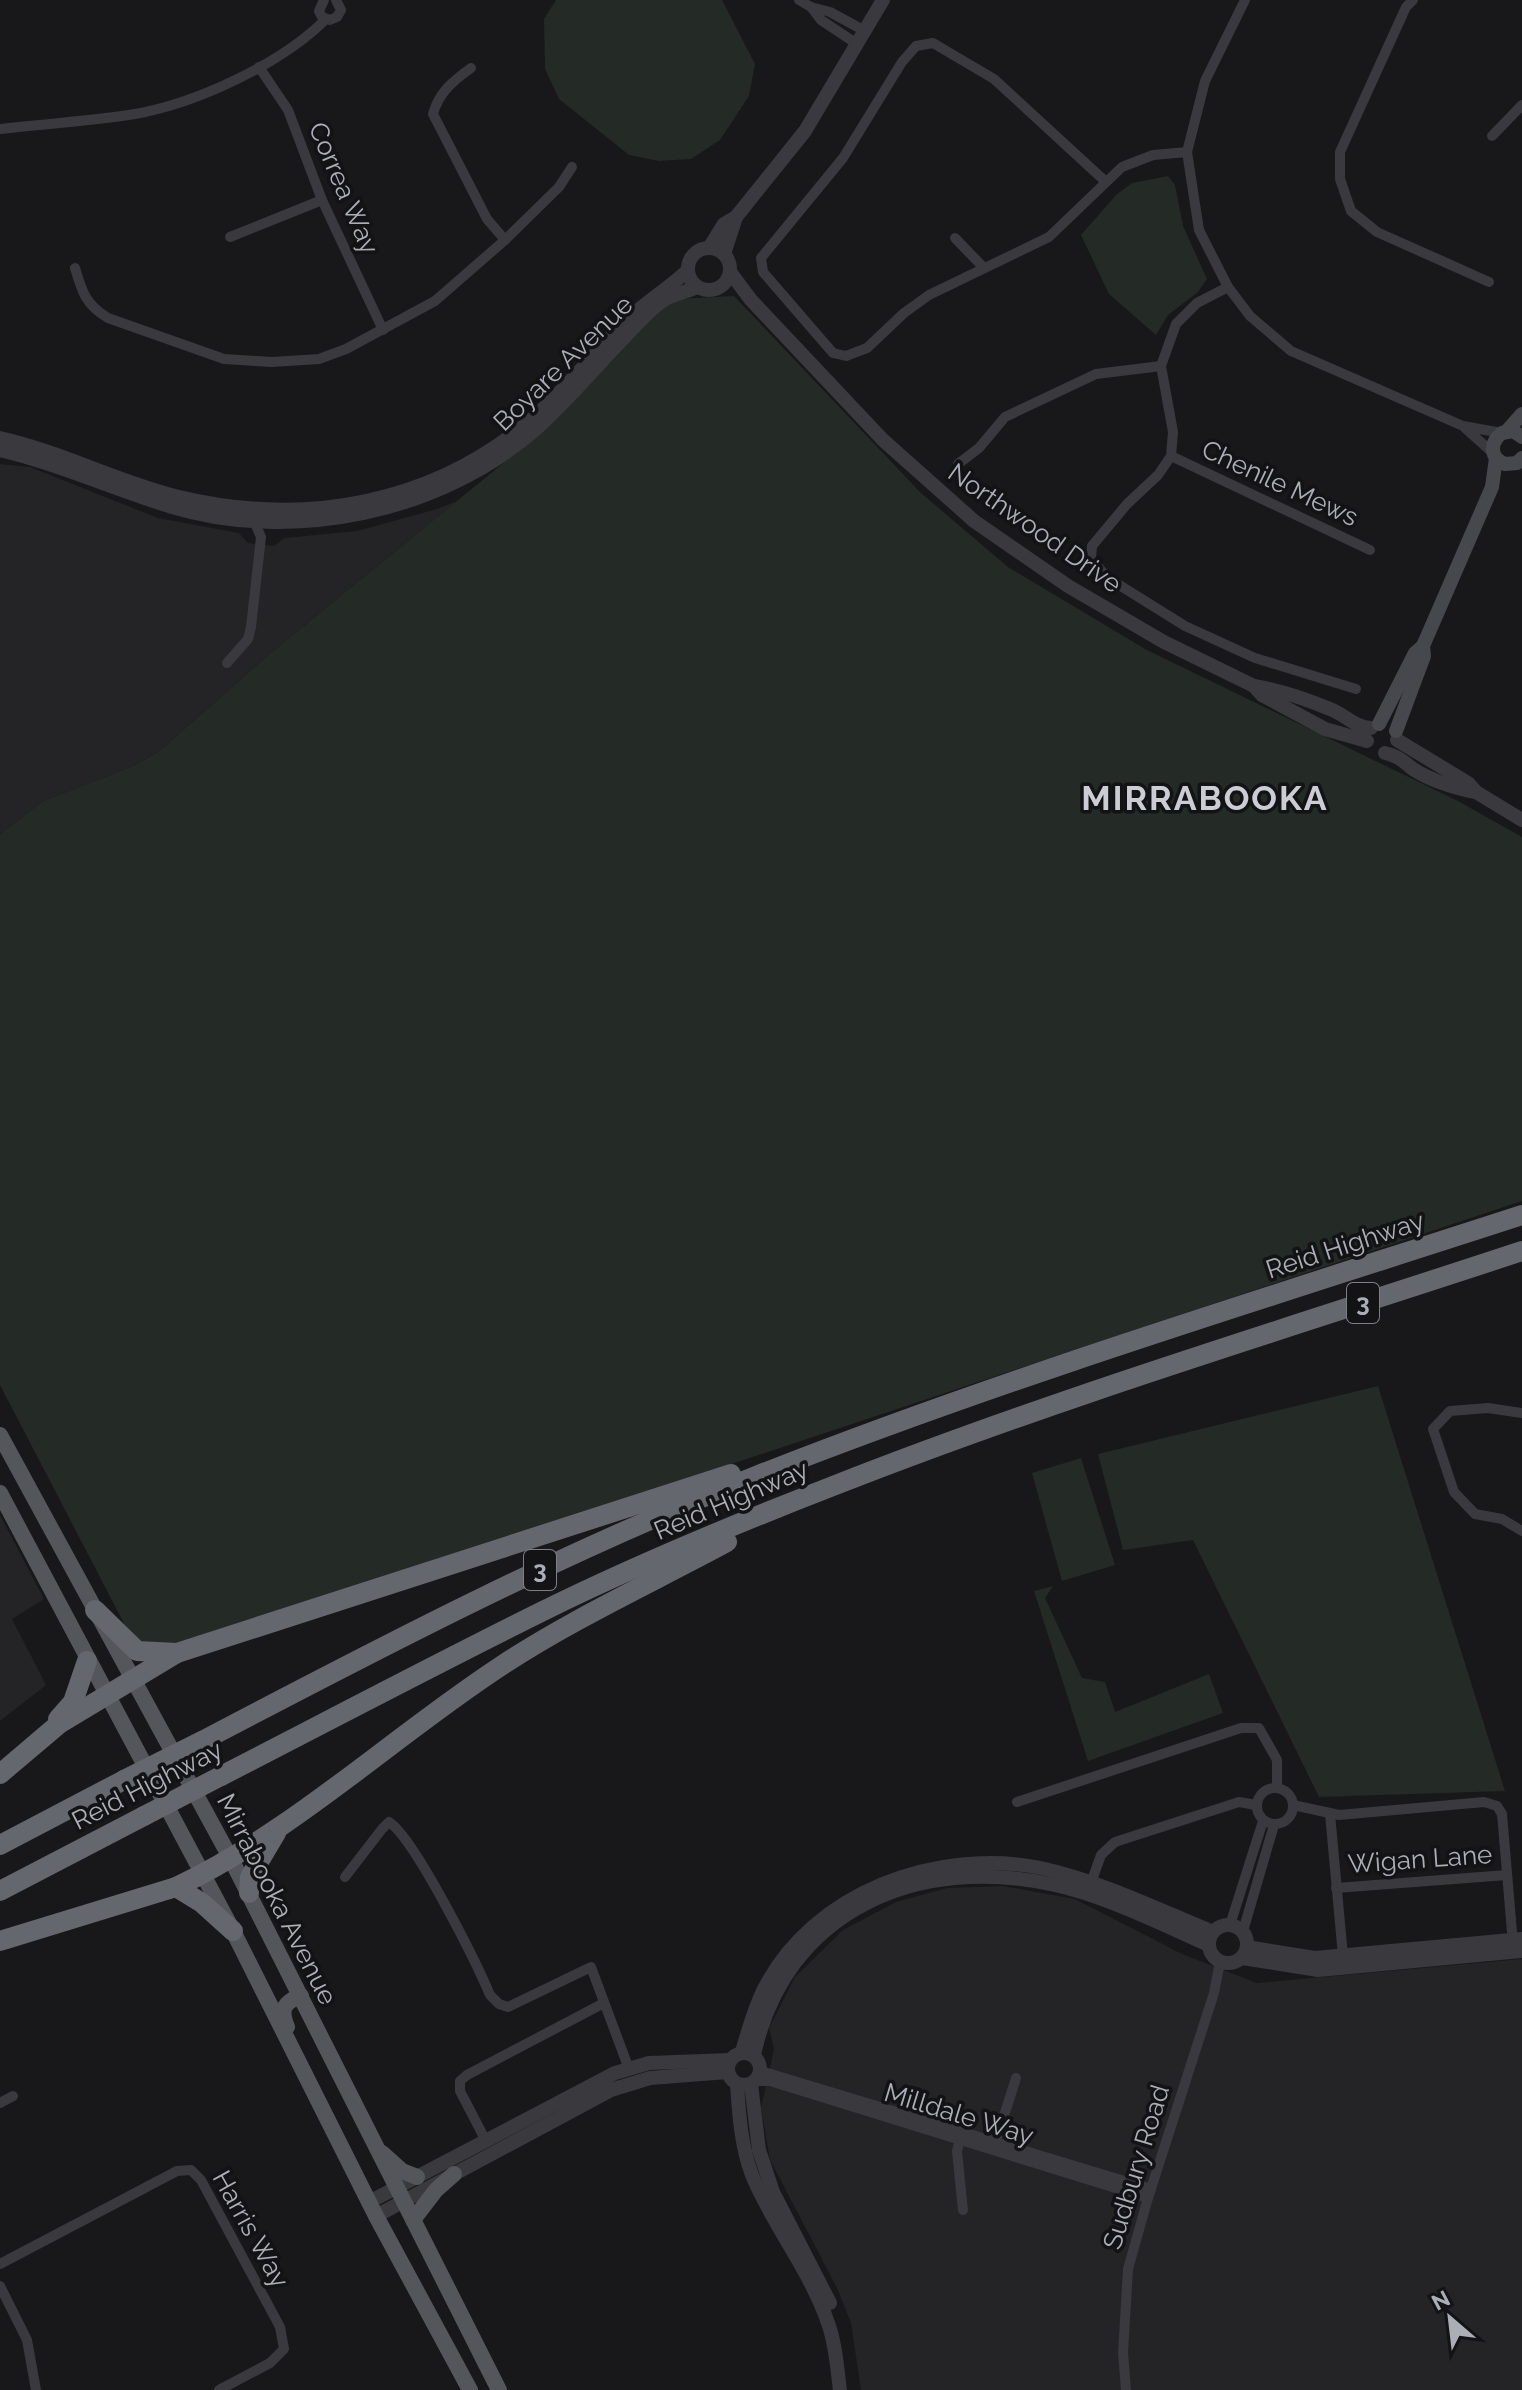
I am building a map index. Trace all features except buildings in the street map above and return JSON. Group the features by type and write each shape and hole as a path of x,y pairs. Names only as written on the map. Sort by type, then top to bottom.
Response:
{"highway":[{"name":"Reid Highway","path":"0,1845 433,1619 629,1529 754,1477 891,1424 1093,1354 1522,1215"},
{"name":"Reid Highway","path":"0,1891 544,1611 659,1558 950,1441 1522,1251"},
{"path":"0,1774 59,1724 177,1653 655,1497 891,1424"},
{"path":"0,1941 176,1887 203,1875 277,1829 499,1667 545,1639 833,1486"},
{"path":"95,1610 137,1651 177,1653"},
{"path":"39,1740 73,1702 87,1661"},
{"path":"249,1893 250,1877 277,1829"},
{"path":"176,1887 202,1903 233,1931"}],"main road":[{"path":"1373,731 1415,653 1423,646 1492,487 1494,441 1522,414"},
{"path":"1504,432 1522,437"},
{"path":"1492,487 1517,461 1494,455"},
{"path":"1396,736 1424,656 1423,646"},
{"name":"Mirrabooka Avenue","path":"0,1435 249,1893 413,2220 494,2390"},
{"name":"Mirrabooka Avenue","path":"0,1493 233,1931 372,2209 468,2387"},
{"path":"301,1996 287,2002 282,2012 306,2077"},
{"path":"373,2143 401,2170 417,2177"},
{"path":"413,2220 436,2190 454,2174"},
{"path":"468,2387 494,2390"}],"street":[{"path":"799,0 830,12 861,38"},
{"path":"724,254 736,217 805,131 883,0"},
{"path":"1245,0 1205,81 1187,152 1199,230 1228,287 1250,316 1291,351 1463,426 1504,432"},
{"path":"1413,0 1406,7 1340,152 1340,179 1351,211 1377,232 1489,282"},
{"path":"321,1 319,11 326,19"},
{"path":"0,129 138,113 200,95 259,67 311,34 326,19 334,19 340,14 340,1"},
{"path":"1106,182 994,79 933,43 916,46 902,62 843,158 761,258 763,272 833,353 846,356 867,348 904,313 929,295 1049,237 1122,167 1153,155 1187,152"},
{"name":"Correa Way","path":"259,67 288,110 322,200 383,330"},
{"path":"471,68 453,81 437,99 433,114 487,219 505,240"},
{"path":"1492,136 1522,105"},
{"path":"75,268 84,297 100,313 224,359 272,362 319,359 346,349 435,301 505,240 559,187 572,167"},
{"path":"230,237 322,200"},
{"path":"709,248 724,254 730,272 720,287 709,290 697,287 687,271 694,254 709,248 724,224 736,217"},
{"path":"955,238 984,268"},
{"name":"Boyare Avenue","path":"0,438 177,496 243,509 314,510 371,500 440,477 513,434 546,406 628,319 687,271"},
{"name":"Northwood Drive","path":"730,272 751,300 883,440 974,521 1068,586 1164,642 1254,686 1328,708 1356,726 1373,731"},
{"name":"Boyare Avenue","path":"0,450 41,459 172,507 254,521 310,521 369,511 428,494 480,469 536,429 665,299 697,287"},
{"name":"Northwood Drive","path":"720,287 751,300"},
{"path":"1228,287 1197,303 1176,324 1161,366 1173,432 1171,456 1158,475 1127,504 1092,546 1091,559 1100,572 1199,633 1255,658 1356,689"},
{"path":"958,464 979,448 1005,417 1096,374 1161,366"},
{"path":"1463,426 1494,455"},
{"name":"Chenile Mews","path":"1171,456 1370,550"},
{"path":"227,663 248,639 251,627 261,537 254,521"},
{"path":"261,537 274,521"},
{"path":"1476,792 1462,790 1414,769 1400,757 1376,752 1373,731 1388,725 1396,736 1522,820"},
{"path":"1385,753 1393,748 1396,736"},
{"path":"1522,1413 1488,1408 1450,1411 1433,1429 1454,1492 1475,1514 1502,1519 1522,1531"},
{"path":"1017,1802 1241,1728 1259,1728 1277,1760 1277,1788"},
{"path":"1256,1805 1267,1789 1277,1788 1287,1793 1293,1805 1288,1819 1269,1823"},
{"path":"1091,1883 1101,1855 1115,1842 1239,1802 1256,1805 1269,1823"},
{"path":"1245,1952 1318,1970 1416,1955 1518,1946 1502,1814 1497,1806 1484,1802 1330,1814 1293,1805"},
{"path":"1330,1814 1343,1956"},
{"path":"345,1877 367,1845 389,1822 397,1827 423,1866 490,1995 499,2004 508,2007 591,1967 629,2069"},
{"path":"1245,1952 1236,1928 1269,1823"},
{"path":"920,1878 937,1868 997,1863 1041,1868 1091,1883 1211,1938 1236,1928"},
{"name":"Wigan Lane","path":"1336,1888 1507,1875"},
{"path":"840,2390 828,2322 751,2173 741,2128 752,2017 798,1941 834,1909 870,1889 920,1878 1034,1881 1086,1893 1164,1918"},
{"path":"1211,1938 1210,1953 1227,1964 1245,1952 1315,1958 1416,1955"},
{"name":"Sudbury Road","path":"1126,2390 1123,2353 1128,2269 1214,1993 1220,1962"},
{"path":"486,2141 460,2091 460,2081 604,2003"},
{"name":"Milldale Way","path":"400,2195 417,2177 615,2073 649,2063 745,2070 1150,2193"},
{"path":"745,2070 759,2150 773,2192 831,2306 840,2333 848,2390"},
{"name":"Milldale Way","path":"372,2209 454,2174 611,2090 650,2078 745,2070"},
{"path":"995,2145 1016,2078"},
{"path":"0,2103 13,2096"},
{"path":"961,2135 957,2151 963,2210"},
{"name":"Harris Way","path":"0,2264 177,2171 191,2170 201,2180 280,2327 284,2349 270,2363 219,2390"},
{"path":"0,2286 27,2340 36,2390"}],"shaded area":[{"path":"556,0 722,0 755,64 749,96 720,140 691,159 659,161 629,155 559,99 545,69 544,19"},
{"path":"1168,176 1175,185 1183,226 1207,279 1198,292 1168,315 1156,335 1109,294 1081,235 1116,195 1132,183"},
{"path":"734,296 921,493 1008,567 1147,650 1458,801 1522,837 1522,1201 143,1660 0,1385 0,834 43,801 133,766 158,752 273,651 501,465 642,327 675,299"},
{"path":"0,464 30,467 158,518 239,533 248,543 274,546 284,538 357,531 457,501 273,651 158,752 133,766 43,801 0,834"},
{"path":"1378,1386 1505,1791 1319,1797 1193,1540 1123,1550 1098,1454"},
{"path":"1081,1458 1115,1565 1062,1581 1032,1473"},
{"path":"0,1515 44,1599 12,1619 46,1685 0,1721"},
{"path":"1053,1586 1045,1598 1082,1678 1105,1682 1115,1712 1209,1674 1223,1713 1088,1761 1034,1591"},
{"path":"1003,1886 1075,1899 1182,1954 1257,1983 1522,1959 1522,2390 861,2390 851,2323 837,2288 770,2160 761,2108 774,2049 769,2028 795,1977 843,1930 896,1902 947,1888"}],"district":[{"name":"MIRRABOOKA","path":"1205,798"}]}
